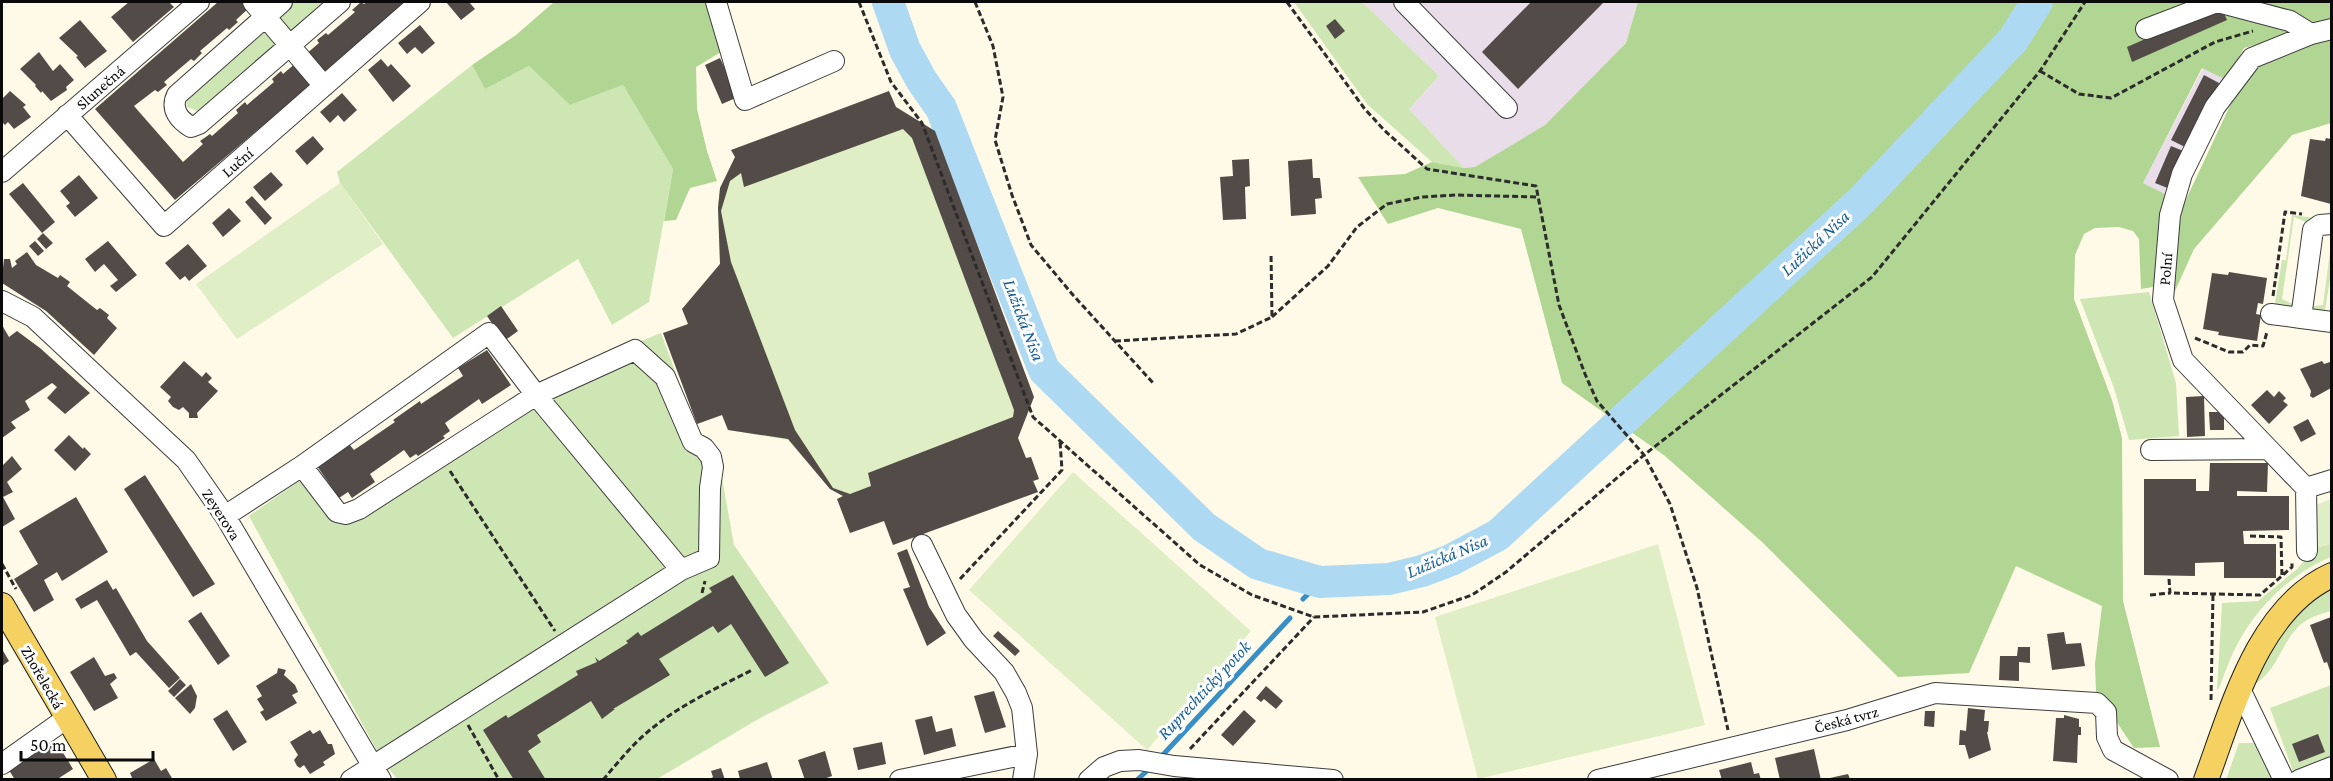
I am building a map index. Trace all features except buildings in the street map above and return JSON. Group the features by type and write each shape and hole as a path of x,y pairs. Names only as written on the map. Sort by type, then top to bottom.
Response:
{"main road":[{"path":"2206,780 2240,688 2276,621 2304,592 2331,575"},
{"name":"Zhořelecká","path":"2,605 104,780"}],"street":[{"name":"Slunečná","path":"2,172 199,2"},
{"path":"282,2 259,9 177,95 173,103 182,122 191,127 200,124 340,2"},
{"name":"Luční","path":"67,115 164,226 420,2"},
{"path":"716,2 746,100 834,61"},
{"path":"1404,2 1507,108"},
{"path":"2146,29 2217,2 2290,21 2311,34"},
{"path":"259,9 324,86"},
{"name":"Polní","path":"2306,488 2183,360 2163,300 2170,215 2182,174 2216,107 2252,58 2311,34 2331,29"},
{"path":"2301,318 2313,230 2320,225 2331,224"},
{"name":"Zeyerova","path":"2,301 33,317 186,460 225,516 377,773"},
{"path":"2271,314 2331,322"},
{"path":"225,516 302,466 489,333 536,395 681,570"},
{"path":"302,466 337,512 346,514 359,509 536,395 635,350 665,377 686,430 693,442 704,448 711,457 709,558 681,570 459,711 377,773 351,780"},
{"path":"2151,450 2268,449"},
{"path":"2307,551 2306,488 2331,480"},
{"path":"922,545 956,615 974,640 1004,672 1016,693 1022,708 1027,754 1023,780"},
{"path":"2240,688 2284,780"},
{"name":"Česká tvrz","path":"1598,780 1847,720 1935,693 2097,703 2106,712 2107,737 2113,750 2168,780"},
{"path":"2,764 67,718"},
{"path":"900,780 1027,754"},
{"path":"1089,780 1104,767 1120,761 1139,760 1174,766 1333,780"},
{"path":"2299,780 2331,767"}],"path":[{"path":"859,2 891,82 922,123 1032,417 1200,565 1252,595 1314,617 1423,612 1472,595 1506,572 1644,455 1872,277 2040,71 2085,2"},
{"path":"975,2 993,46 1003,97 995,140 1031,245 1154,384"},
{"path":"1287,2 1364,108 1427,169 1536,186 1559,305 1584,374 1597,401 1644,455 1670,504 1697,588 1732,746"},
{"path":"2040,71 2079,94 2111,98 2215,42 2258,30"},
{"path":"1115,341 1236,334 1272,317 1329,267 1357,226 1388,204 1422,197 1456,195 1538,197"},
{"path":"2173,330 2229,352 2243,352 2250,345 2263,346 2271,314 2285,212 2308,215"},
{"path":"1271,253 1272,317"},
{"path":"946,593 1062,470 1060,441"},
{"path":"441,457 564,645"},
{"path":"2150,595 2170,593 2260,595 2282,577 2281,537 2250,536"},
{"path":"2169,579 2170,593"},
{"path":"2211,708 2213,594"},
{"path":"1174,766 1314,617"},
{"path":"603,780 632,747 655,726 707,693 752,670"},
{"path":"459,711 499,780"}],"shaded area":[{"path":"1362,2 1638,2 1626,43 1545,125 1475,167 1464,168 1409,109 1439,76"},
{"path":"2203,68 2226,80 2167,195 2143,183"}],"green space":[{"path":"294,2 330,2 295,32 288,32 281,27 279,15"},
{"path":"554,2 706,2 721,52 696,67 697,109 717,181 690,188 676,220 664,221 673,169 623,85 570,105 529,66 485,89 472,65 516,35"},
{"path":"1294,2 1362,2 1439,76 1409,109 1464,168 1432,162 1367,104"},
{"path":"1638,2 2331,2 2331,23 2244,48 2226,80 2202,68 2143,183 2167,195 2153,287 2141,289 2139,239 2133,231 2119,227 2095,228 2084,234 2075,255 2074,299 2112,400 2122,438 2123,601 2160,747 2134,748 2096,691 2095,664 2102,606 2016,566 1969,673 1898,677 1762,542 1665,456 1562,383 1521,229 1438,208 1388,224 1358,177 1405,174 1432,162 1464,168 1475,167 1545,125 1626,43"},
{"path":"268,30 277,40 277,46 200,112 187,107 186,98 262,31"},
{"path":"2331,38 2331,123 2292,135 2194,249 2171,300 2182,208 2235,95 2260,64 2312,42"},
{"path":"472,65 485,89 529,66 570,105 623,85 673,169 649,302 612,325 578,259 453,338 340,183 337,172"},
{"path":"896,107 922,123 1028,409 1018,438 1026,458 1031,457 1039,479 1034,481 1038,492 893,545 884,521 850,533 837,499 842,496 830,489 788,440 728,430 722,415 697,424 663,333 688,324 682,309 720,264 718,208 720,188 735,157 731,150"},
{"path":"340,183 383,244 237,339 196,284"},
{"path":"2292,215 2321,219 2308,223 2294,217 2282,299 2297,306 2287,312 2274,310 2282,260 2286,260"},
{"path":"2331,244 2331,274 2325,310 2331,311 2331,316 2315,314 2309,307 2323,305"},
{"path":"2149,292 2176,383 2179,436 2129,440 2114,388 2080,299"},
{"path":"661,333 695,426 717,450 734,545 829,683 760,718 657,779 397,779 382,760 249,516 299,481 331,517 540,381"},
{"path":"1073,472 1251,631 1147,750 969,590"},
{"path":"2331,499 2331,544 2316,548 2309,508"},
{"path":"1658,544 1705,725 1478,779 1435,617"},
{"path":"2331,544 2331,557 2290,581 2255,616 2235,648 2218,690 2222,603 2258,601 2297,569 2316,548"},
{"path":"2331,586 2331,611 2314,616 2300,625 2270,670 2255,684 2254,681 2270,648 2295,612"},
{"path":"2331,685 2331,757 2293,771 2270,708"},
{"path":"2239,743 2260,743 2273,779 2226,780"}],"waterway":[{"name":"Lužická Nisa","path":"888,2 905,50 922,81 941,108 1044,370 1204,527 1258,564 1320,582 1389,579 1422,571 1451,560 1498,535 1862,200 2013,40 2037,2"},
{"name":"Ruprechtický potok","path":"1303,599 1320,582"},
{"name":"Ruprechtický potok","path":"1160,758 1290,618"},
{"name":"Ruprechtický potok","path":"1137,780 1151,767"}]}
